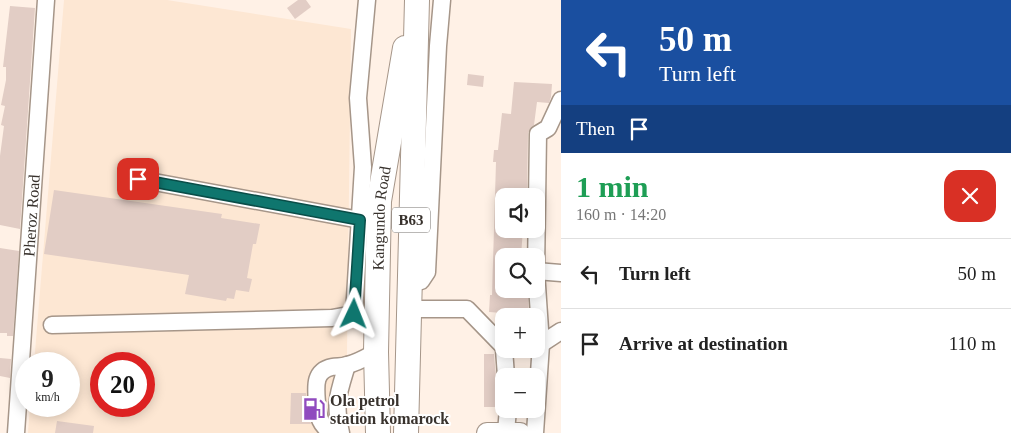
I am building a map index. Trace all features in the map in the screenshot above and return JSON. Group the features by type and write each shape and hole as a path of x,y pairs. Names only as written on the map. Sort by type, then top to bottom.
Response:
{"highway":[{"name":"Kangundo Road","path":"406,433 416,4"},
{"name":"Kangundo Road","path":"378,433 376,352 379,201 402,58 416,4"}],"main road":[{"path":"487,433 520,433"}],"street":[{"name":"Pheroz Road","path":"16,433 46,0"},
{"path":"52,325 332,318 354,314 363,167 358,98 367,0"},
{"path":"409,283 421,281 427,272 442,0"},
{"path":"536,248 538,134 555,128 561,100"},
{"path":"138,179 360,220"},
{"path":"545,272 561,273"},
{"path":"410,310 467,309 495,339"},
{"path":"545,341 561,331"},
{"path":"332,433 322,424 318,415 316,381 324,370 347,366 376,352"},
{"path":"535,433 539,358"},
{"path":"341,433 337,412 338,397 347,366"},
{"path":"506,432 507,418"}],"shaded area":[{"path":"64,0 167,0 351,29 346,433 28,433 29,417 80,417 80,352 35,352"}],"building":[{"path":"298,0 306,0 311,7 295,19 287,8"},
{"path":"10,6 35,8 20,229 0,225 0,156 4,126 1,125 5,106 1,105 6,80 6,67 3,67"},
{"path":"468,74 484,76 483,87 467,85"},
{"path":"514,82 552,84 549,103 537,102 534,125 528,133 527,188 495,188 496,162 493,162 494,150 498,150 502,113 511,114"},
{"path":"54,190 222,214 221,218 260,224 256,244 253,244 247,278 252,279 249,292 236,290 234,299 227,298 226,301 185,294 189,275 44,254"},
{"path":"495,195 495,238 522,238 522,248 495,248 495,298 528,298 529,308 495,308 495,312 489,312 490,295 492,295"},
{"path":"0,248 19,251 13,336 7,336 7,333 0,333"},
{"path":"484,354 494,354 495,407 484,407"},
{"path":"0,358 11,359 10,378 0,376"},
{"path":"291,393 306,393 311,424 290,424"},
{"path":"57,421 94,426 93,433 55,433"}],"place":[{"name":"Ola petrol station komarock","path":"314,409"}],"route":[{"path":"138,179 360,220 354,314"}]}
